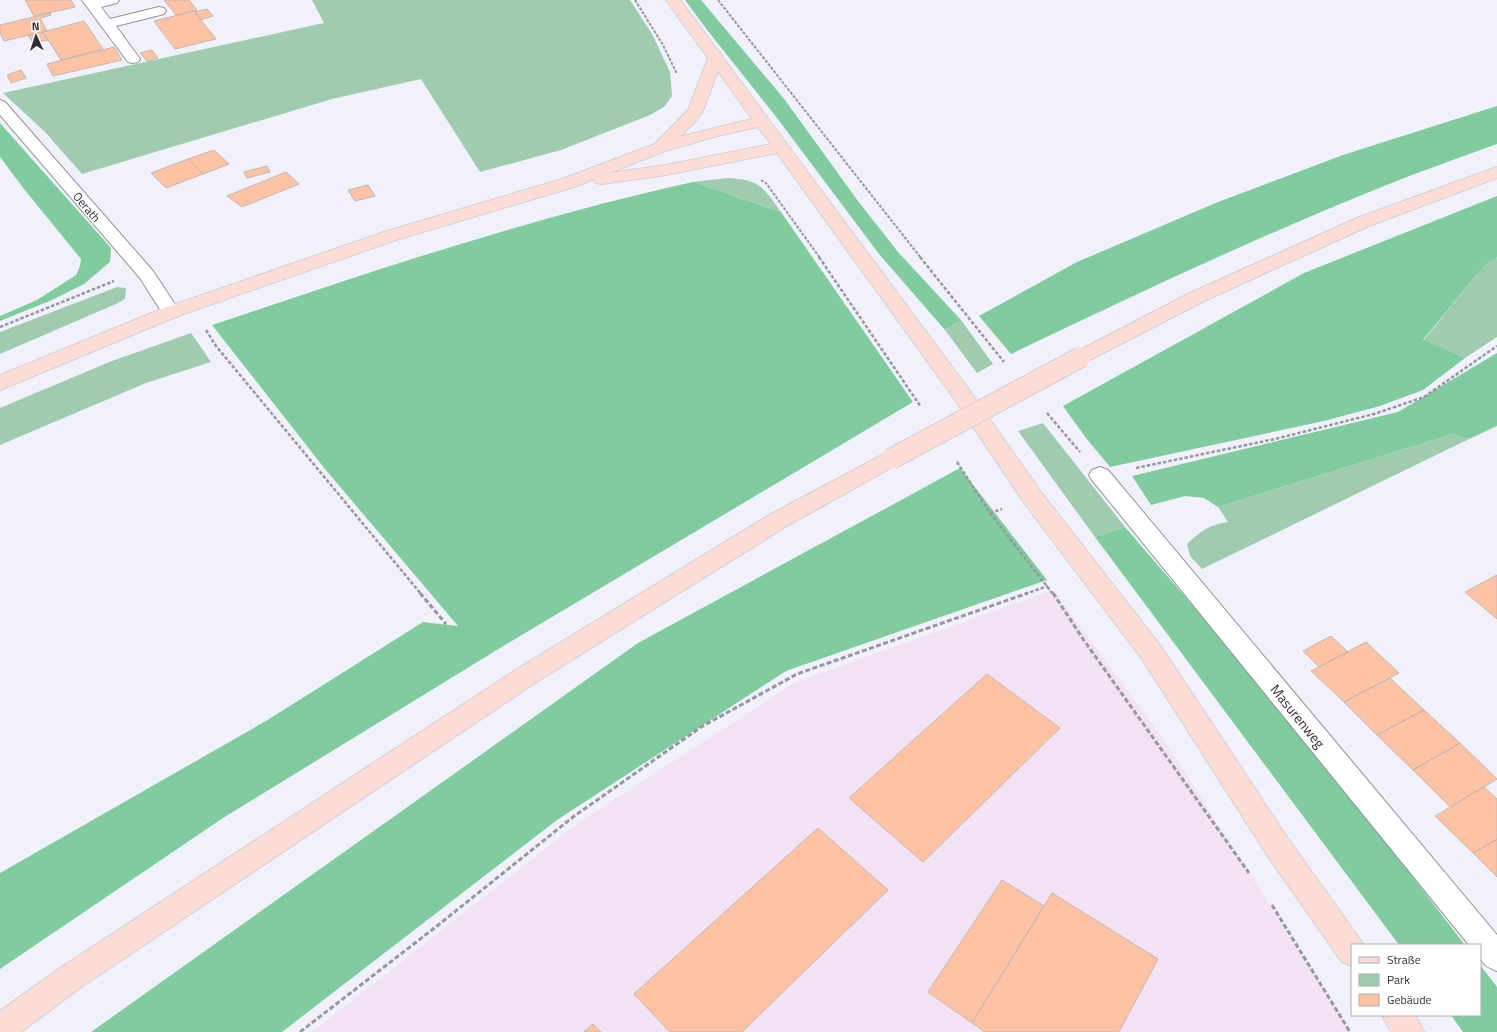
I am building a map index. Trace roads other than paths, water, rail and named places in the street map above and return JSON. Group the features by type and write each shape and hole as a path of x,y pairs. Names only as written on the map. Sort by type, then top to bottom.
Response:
{"main road":[{"path":"673,0 716,56 960,392 1033,498 1151,652 1279,849 1351,951"},
{"path":"659,148 689,119 695,111 716,56"},
{"path":"0,383 171,312 390,236 568,183 659,148 712,132 762,120"},
{"path":"568,183 666,170 782,147"},
{"path":"0,1029 70,978 526,676 779,520 1080,357 1197,297 1356,226 1497,172"},
{"path":"1398,1016 1409,1032"}],"street":[{"path":"91,2 112,0"},
{"path":"91,2 133,59"},
{"path":"108,24 159,11"},
{"name":"Oerath","path":"0,105 147,275 171,312"},
{"name":"Masurenweg","path":"1100,475 1497,957"}]}
